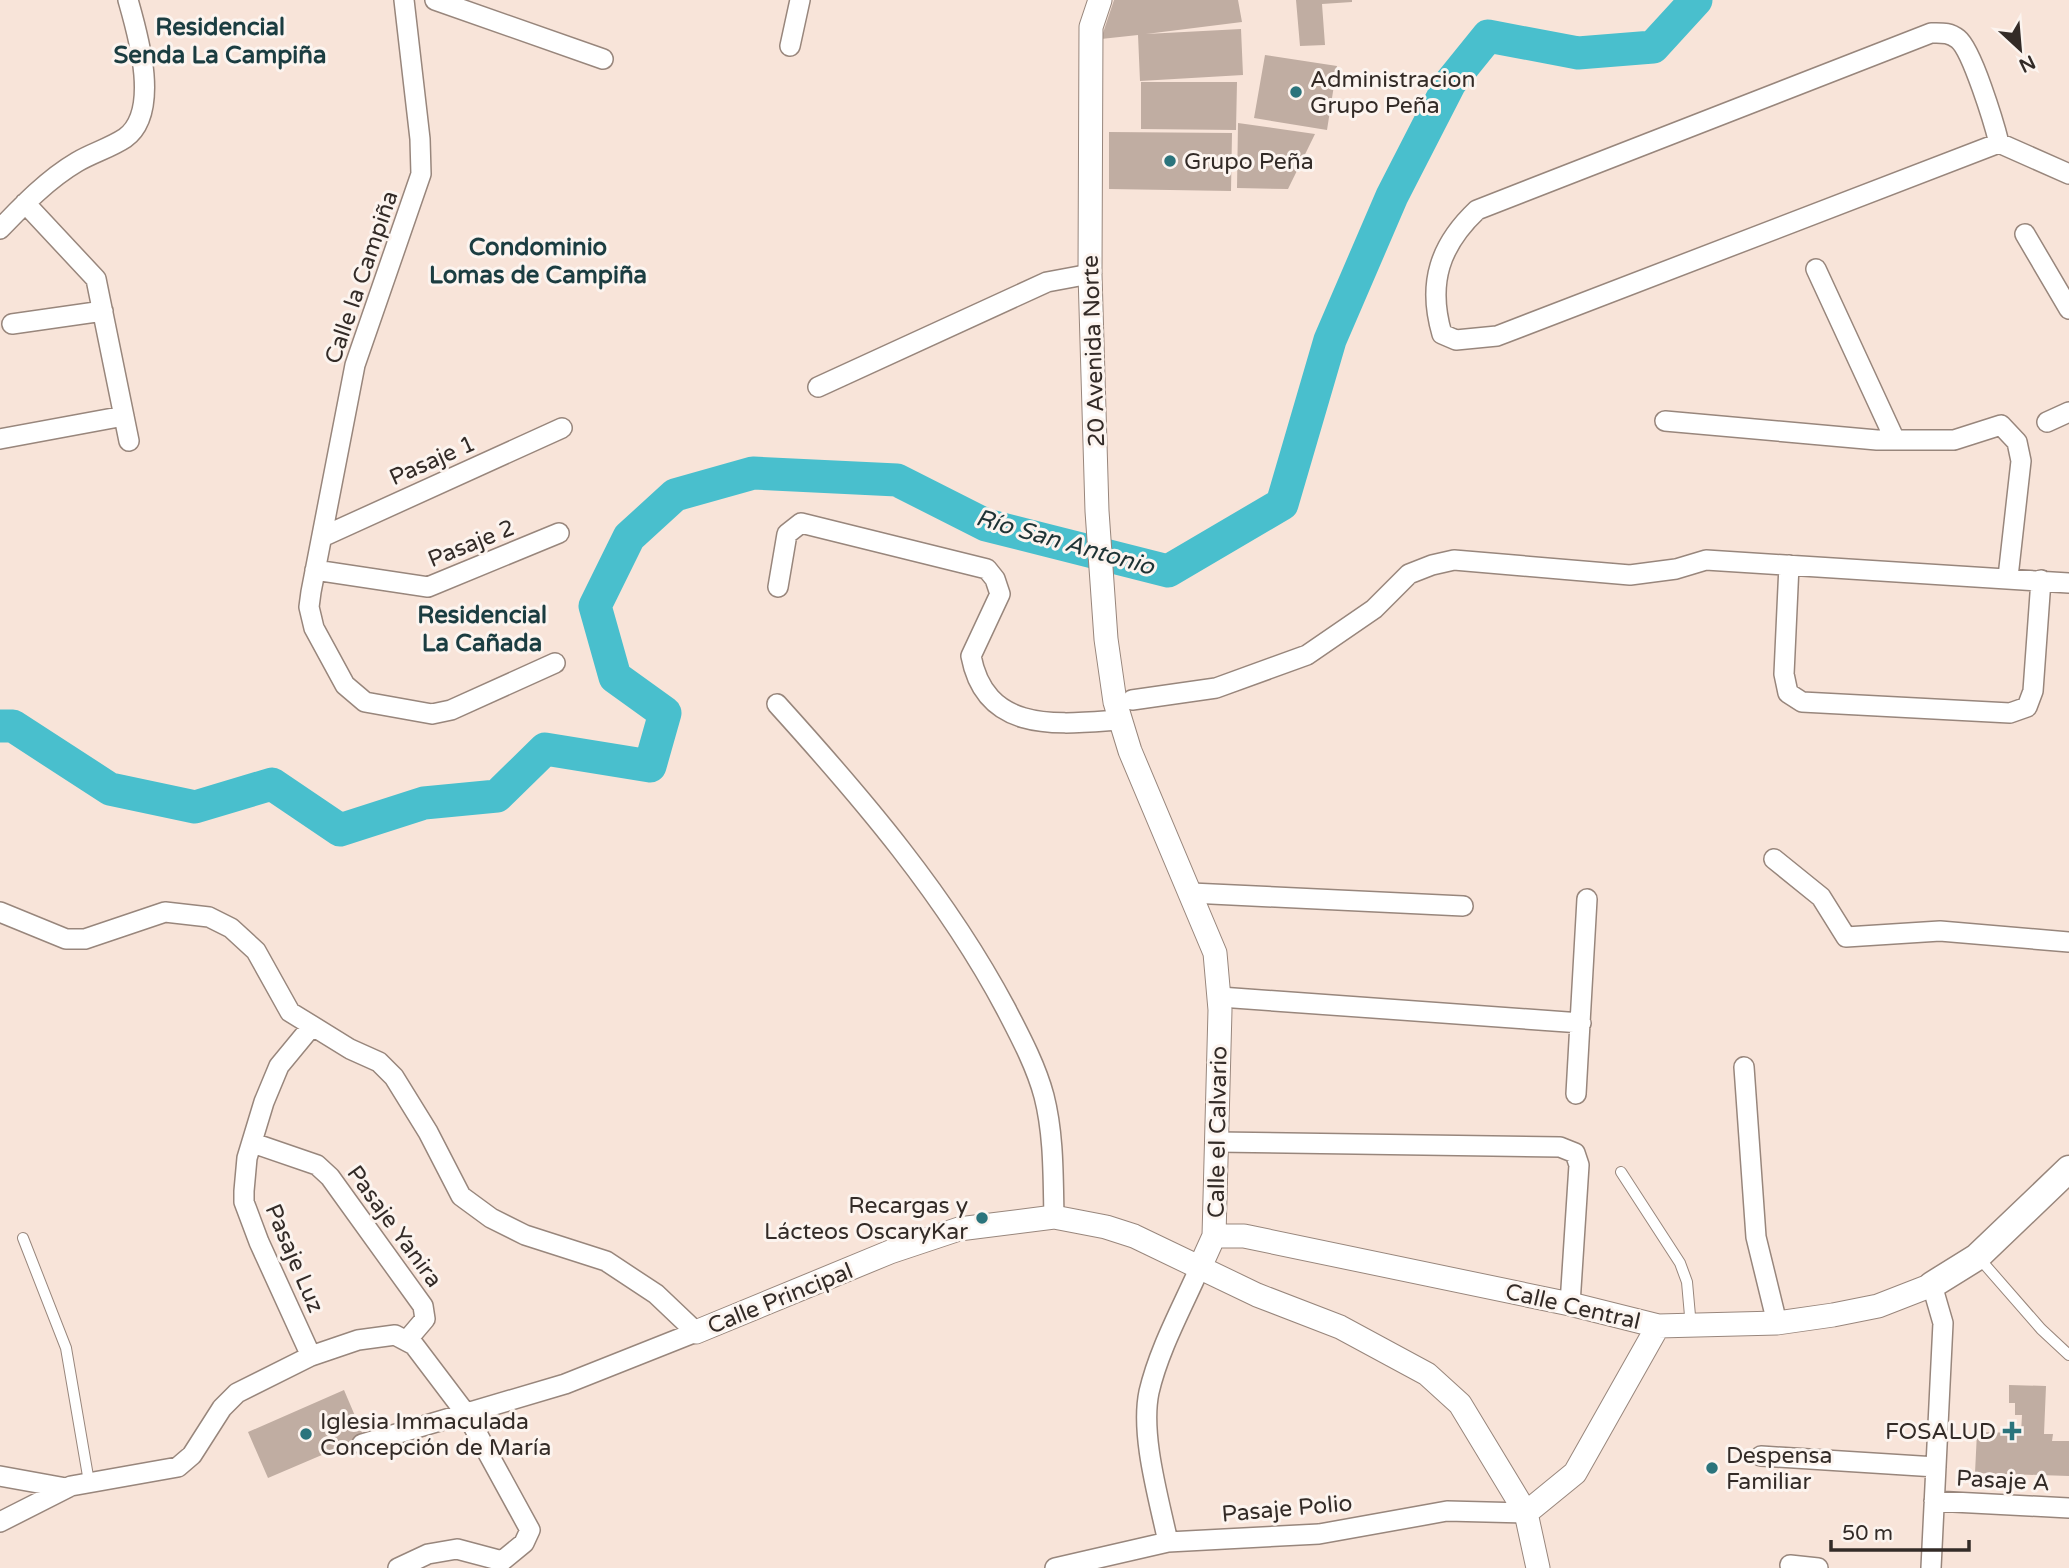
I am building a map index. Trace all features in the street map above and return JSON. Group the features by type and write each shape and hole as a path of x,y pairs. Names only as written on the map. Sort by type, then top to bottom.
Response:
{"main road":[{"path":"1932,1285 1977,1257 2069,1169"}],"street":[{"path":"0,229 25,203 74,163 126,137 140,120 144,100 142,58 128,0"},
{"name":"Calle la Campiña","path":"404,0 420,139 421,174 355,365 315,570 311,617 345,685 365,702 432,714 451,710 555,663"},
{"path":"435,0 603,59"},
{"path":"790,46 800,0"},
{"name":"20 Avenida Norte","path":"1100,0 1091,27 1090,274 1097,511 1106,639 1123,707"},
{"path":"1999,143 1992,112 1961,41 1948,33 1931,33 1477,209 1456,230 1442,255 1436,314 1442,334 1456,340 1497,336 1999,143 2069,174"},
{"path":"25,203 96,279 129,441"},
{"path":"2025,234 2069,309"},
{"path":"1816,269 1895,440"},
{"path":"818,387 1047,282 1090,274"},
{"path":"12,324 103,311"},
{"path":"2047,422 2069,412"},
{"path":"0,439 124,416"},
{"path":"1665,421 1895,440 1954,440 2001,425 2017,442 2021,461 2008,577"},
{"name":"Pasaje 1","path":"322,537 562,428"},
{"path":"778,587 787,534 801,523 987,569 995,579 1000,594 971,656 977,677 989,695 1008,711 1034,722 1216,688 1307,655 1374,609 1409,574 1454,560 1630,575 1676,569 1706,560 2008,577 2069,583"},
{"name":"Pasaje 2","path":"315,570 428,587 559,533"},
{"path":"1790,565 1784,674 1788,693 1802,702 2010,713 2027,707 2033,691 2041,580"},
{"path":"777,704 880,821 974,953 995,989 1020,1036 1044,1096 1052,1156 1054,1217"},
{"name":"Calle el Calvario","path":"1123,707 1135,764 1215,953 1220,997 1214,1236 1200,1267"},
{"path":"1774,859 1821,897 1846,937 1940,931 2069,942"},
{"path":"1191,893 1463,906"},
{"path":"1576,1094 1587,899"},
{"path":"0,912 66,939 85,939 165,912 209,917 231,928 256,951 281,1002 290,1012 379,1062 394,1076 428,1132 461,1196 491,1218 524,1235 606,1261 656,1294 696,1332"},
{"path":"1220,997 1581,1023"},
{"name":"Pasaje Luz","path":"311,1356 258,1242 244,1202 247,1158 279,1066 312,1026"},
{"path":"1744,1067 1756,1237 1777,1323"},
{"path":"1217,1142 1560,1147 1576,1153 1580,1165 1570,1304"},
{"name":"Pasaje Yanira","path":"253,1143 309,1162 330,1177 423,1306 425,1319 408,1339"},
{"name":"Calle Principal","path":"362,1444 565,1384 918,1241 959,1229 1054,1217 1106,1227 1134,1236 1200,1267"},
{"name":"Calle Central","path":"1214,1236 1244,1236 1570,1304 1658,1326 1691,1328 1777,1323 1878,1306 1932,1285"},
{"path":"1168,1542 1148,1427 1149,1394 1163,1350 1200,1267 1257,1295 1340,1327 1427,1374 1460,1404 1526,1513 1538,1568"},
{"path":"1931,1568 1943,1323 1932,1285"},
{"path":"1526,1513 1575,1473 1613,1419 1658,1326"},
{"path":"0,1522 66,1488 178,1467 192,1455 230,1399 311,1356 376,1337 395,1335 408,1339 467,1415 530,1530 524,1543 502,1561 457,1549 428,1554 398,1568"},
{"path":"1761,1457 1936,1467"},
{"path":"0,1476 66,1488"},
{"name":"Pasaje A","path":"1934,1501 2069,1508"},
{"name":"Pasaje Polio","path":"1055,1568 1168,1542 1319,1534 1447,1511 1526,1513"},
{"path":"1790,1566 1818,1568"}],"lane":[{"path":"1621,1172 1680,1263 1686,1282 1691,1328"},
{"path":"23,1238 66,1348 89,1482"},
{"path":"1977,1257 2041,1329 2069,1355"}],"building":[{"path":"1114,0 1238,0 1242,22 1146,34 1241,29 1243,75 1140,81 1138,35 1101,39"},
{"path":"1296,0 1352,2 1322,4 1325,45 1300,46"},
{"name":"Administracion Grupo Peña","path":"1265,55 1337,66 1327,130 1254,118"},
{"name":"Grupo Peña","path":"1141,82 1237,82 1236,130 1141,129"},
{"name":"Grupo Peña","path":"1238,123 1315,134 1288,189 1237,188"},
{"name":"Grupo Peña","path":"1109,132 1232,133 1231,191 1109,189"},
{"path":"2009,1385 2046,1386 2044,1434 2053,1434 2052,1441 2069,1441 2069,1476 1975,1473 1977,1432 2021,1433 2022,1415 2015,1415 2015,1403 2009,1403"},
{"name":"Iglesia Immaculada Concepción de María","path":"344,1390 364,1437 268,1478 248,1432"}],"waterway":[{"name":"Río San Antonio","path":"0,726 13,726 110,789 195,807 272,784 340,830 424,803 497,796 545,749 650,766 665,713 615,677 595,606 629,537 675,495 753,473 897,480 986,525 1168,571 1282,504 1330,340 1392,196 1450,83 1488,36 1578,53 1653,47 1696,0"}],"place":[{"name":"Administracion Grupo Peña","path":"1296,92"},
{"name":"Grupo Peña","path":"1170,161"},
{"name":"Recargas y Lácteos OscaryKar","path":"982,1218"},
{"name":"FOSALUD","path":"2012,1431"},
{"name":"Iglesia Immaculada Concepción de María","path":"306,1434"},
{"name":"Despensa Familiar","path":"1712,1468"}],"district":[{"name":"Residencial Senda La Campiña","path":"220,41"},
{"name":"Condominio Lomas de Campiña","path":"538,261"},
{"name":"Residencial La Cañada","path":"482,629"}]}
